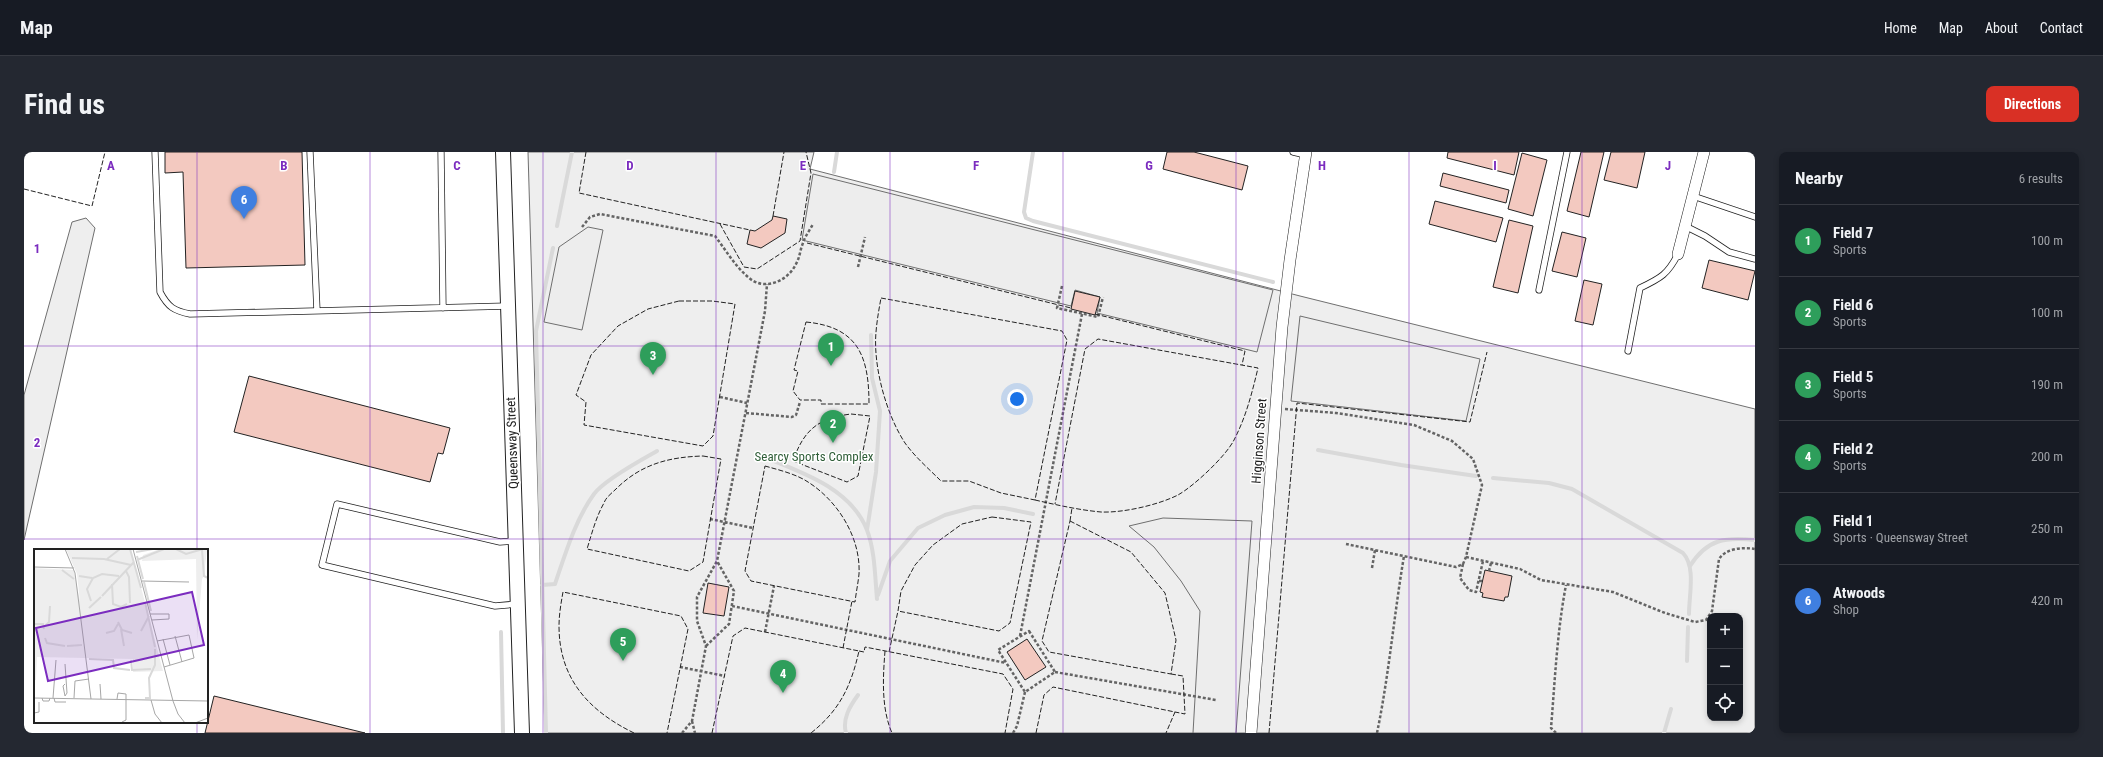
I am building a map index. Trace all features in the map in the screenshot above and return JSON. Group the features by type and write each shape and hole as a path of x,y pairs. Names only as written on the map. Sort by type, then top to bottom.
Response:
{"street":[{"name":"Queensway Street","path":"503,152 522,733"},
{"path":"1678,254 1704,152"},
{"name":"Higginson Street","path":"1251,733 1275,408 1290,260 1306,153"}],"lane":[{"path":"155,152 160,292 166,304 175,311 190,314 508,306"},
{"path":"310,152 317,311"},
{"path":"440,152 444,308"},
{"path":"1293,152 1306,153"},
{"path":"1539,290 1567,152"},
{"path":"1693,196 1755,217"},
{"path":"1685,226 1705,236 1729,252 1755,259"},
{"path":"1628,351 1640,288 1662,278 1672,267 1678,254"},
{"path":"516,541 500,542 337,504 322,565 495,606 518,604"}],"path":[{"path":"582,227 590,217 600,214 715,236 748,277 756,282 767,284 777,282 792,271 797,263 803,243 813,224"},
{"path":"858,266 865,237"},
{"path":"695,733 692,721 706,646 697,621 697,597 717,560 765,311 767,284"},
{"path":"1062,286 1057,308 1098,317 1103,296"},
{"path":"1020,636 1082,314"},
{"path":"720,397 748,403"},
{"path":"746,413 792,417 796,415 800,402"},
{"path":"1275,408 1336,413 1414,425 1452,441 1472,459 1482,485 1460,578 1469,590 1476,592 1483,561"},
{"path":"710,519 753,528"},
{"path":"1346,544 1456,567 1463,564"},
{"path":"1466,557 1520,569 1541,580 1612,592 1665,613 1695,622 1706,620 1712,611 1719,559 1723,554 1744,547 1755,549"},
{"path":"1372,568 1375,550"},
{"path":"1377,733 1383,705 1404,556"},
{"path":"706,646 729,624 734,591 717,560"},
{"path":"1489,571 1491,563"},
{"path":"1479,580 1483,582"},
{"path":"1556,733 1551,728 1558,656 1559,622 1566,585"},
{"path":"765,632 774,586"},
{"path":"732,606 1006,663"},
{"path":"1024,692 998,650 1029,631 1055,672"},
{"path":"680,667 725,676"},
{"path":"1013,733 1024,692 1055,672 1216,700"},
{"path":"682,733 692,721"}],"green space":[{"name":"Searcy Sports Complex","path":"528,152 814,152 810,169 1300,296 1755,409 1755,733 545,733"},
{"path":"86,218 95,228 24,540 24,395 72,222"}],"shaded area":[{"path":"813,174 1273,290 1257,352 1097,313 1100,297 1075,290 1071,306 802,240"},
{"path":"588,227 603,230 582,330 544,322 559,247"},
{"path":"1300,316 1480,359 1466,421 1291,401"},
{"path":"1163,518 1252,521 1236,733 1193,733 1200,611 1181,581 1154,547 1129,526"}],"building":[{"path":"165,152 302,152 305,265 186,268 183,172 165,173"},
{"path":"1167,152 1194,152 1248,166 1242,190 1163,169"},
{"path":"1448,152 1519,152 1514,175 1447,158"},
{"path":"1581,152 1604,152 1589,217 1567,211"},
{"path":"1611,152 1645,152 1637,188 1604,180"},
{"path":"1522,153 1547,160 1533,216 1508,209"},
{"path":"1443,173 1509,190 1506,203 1440,186"},
{"path":"1435,201 1503,218 1496,242 1429,224"},
{"path":"773,216 787,219 785,233 761,248 747,244 750,230 755,231 772,220"},
{"path":"1509,220 1533,226 1518,293 1493,287"},
{"path":"1562,232 1586,238 1577,277 1552,271"},
{"path":"1709,260 1755,271 1748,300 1702,288"},
{"path":"1584,280 1602,284 1593,325 1575,321"},
{"path":"1075,291 1100,297 1095,315 1071,309"},
{"path":"249,376 450,428 443,454 438,453 430,482 234,432"},
{"path":"1485,570 1512,576 1508,597 1505,597 1504,601 1482,597 1483,593 1480,592"},
{"path":"708,583 729,587 724,616 703,613"},
{"path":"1027,639 1046,667 1025,680 1007,652"},
{"path":"214,696 365,733 205,733"}],"waterway":[{"path":"557,226 572,152"},
{"path":"834,172 837,152"},
{"path":"1033,152 1024,212 1026,218 1273,282"},
{"path":"546,733 536,331 553,248"},
{"path":"867,530 876,472 880,411 872,378 871,335"},
{"path":"1318,450 1401,465 1476,476"},
{"path":"542,585 555,584 576,526 594,494 614,477 657,451"},
{"path":"756,454 804,473 820,482 835,491 848,502 859,515 867,530 872,547 877,599"},
{"path":"1493,478 1549,483 1572,489 1683,553 1687,559 1691,573 1689,614"},
{"path":"878,595 890,561 918,528 945,515 974,507 1004,508 1033,514"},
{"path":"1690,566 1696,557 1710,545 1726,540 1755,540"},
{"path":"1687,661 1688,627"},
{"path":"501,632 503,733"},
{"path":"846,733 846,718 858,695"},
{"path":"1664,733 1671,709"}],"fence":[{"path":"24,189 92,206 105,152"},
{"path":"586,152 579,193 750,230"},
{"path":"773,216 784,152"},
{"path":"720,224 744,267 757,269 800,241 811,173 806,152"},
{"path":"807,243 1071,308"},
{"path":"881,298 1062,331 1067,340 1035,500 1001,493 969,481 941,481 905,443 892,418 882,389 879,374 876,328 881,298"},
{"path":"679,301 712,301 735,304 713,436 703,446 584,425 586,402 576,395 591,355 618,326 648,309 679,301"},
{"path":"1095,314 1245,351 1242,365"},
{"path":"806,322 824,325 838,330 849,337 857,347 863,358 866,372 869,404 821,404 821,400 800,400 793,391 798,371 794,370 806,322"},
{"path":"1035,500 1084,510 1110,512 1140,508 1170,499 1185,491 1209,470 1230,447 1245,414 1258,368 1098,339 1085,349 1055,504"},
{"path":"1269,733 1297,403 1470,422 1487,352"},
{"path":"851,414 870,416 858,476 847,482 793,461 802,441 814,427 821,422 851,414"},
{"path":"703,456 721,459 703,562 689,571 587,549 596,519 605,501 609,495 626,480 635,473 667,460 703,456"},
{"path":"765,466 793,474 808,482 829,499 846,522 852,534 859,560 859,574 855,602 751,581 745,571 765,466"},
{"path":"1070,521 1072,508"},
{"path":"992,517 1031,522 1010,623 999,631 898,611 901,591 915,565 933,545 962,524 992,517"},
{"path":"1070,521 1131,552 1165,593 1176,640 1171,674 1049,652 1042,641 1070,521"},
{"path":"634,733 603,714 590,703 571,677 564,662 560,645 559,622 563,592 681,616 688,629 667,733"},
{"path":"843,648 852,601"},
{"path":"889,652 898,611"},
{"path":"712,733 733,636 745,628 859,651 856,664 843,696 830,715 811,733"},
{"path":"859,651 864,652 865,647 1003,674 1013,689 1005,733"},
{"path":"885,651 883,682 884,703 888,723 892,733"},
{"path":"1171,674 1183,676 1185,714 1175,712"},
{"path":"1036,733 1044,695 1053,687 1175,712 1166,733"}],"place":[{"name":"Atwoods","path":"244,219"},
{"name":"Field 7","path":"831,366"},
{"name":"Field 5","path":"653,375"},
{"name":"Field 6","path":"833,443"},
{"name":"Field 1","path":"623,661"},
{"name":"Field 2","path":"783,693"}]}
